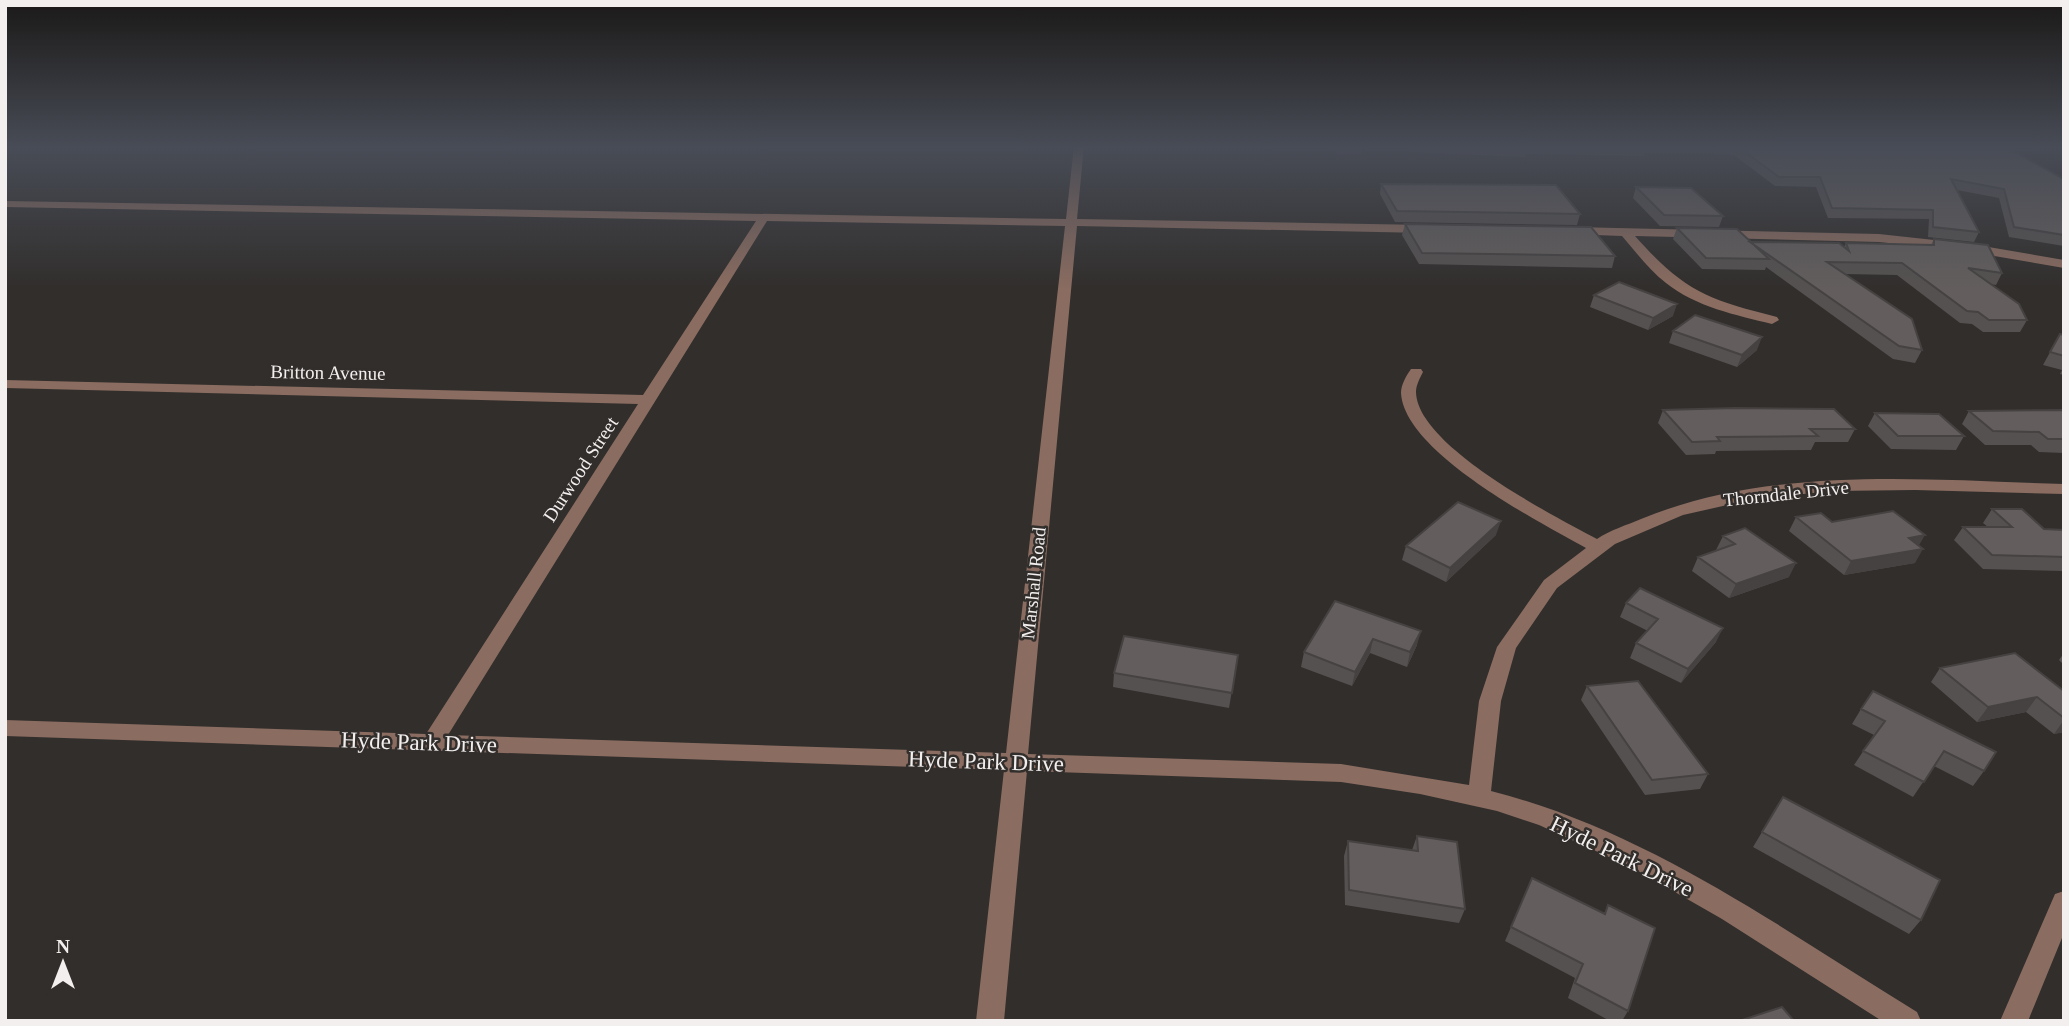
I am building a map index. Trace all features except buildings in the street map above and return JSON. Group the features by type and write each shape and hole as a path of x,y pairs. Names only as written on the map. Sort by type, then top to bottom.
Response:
{"street":[{"name":"Marshall Road","path":"990,1021 1074,194"},
{"path":"5,204 1444,229"},
{"name":"Durwood Street","path":"432,743 764,217"},
{"path":"1555,231 1879,238 1970,247 2064,264"},
{"path":"1625,232 1668,278 1681,288 1715,303 1772,320"},
{"path":"1416,372 1410,382 1408,396 1412,410 1444,448 1515,501 1598,547"},
{"name":"Britton Avenue","path":"5,384 649,400"},
{"name":"Thorndale Drive","path":"1479,797 1490,700 1506,648 1526,613 1551,584 1598,547 1632,528 1679,509 1720,498 1766,491 1867,485 2064,489"},
{"name":"Hyde Park Drive","path":"5,728 1341,773 1417,783 1479,797 1545,818 1631,856 1680,882 1907,1021"},
{"path":"2014,1021 2064,902"}]}
